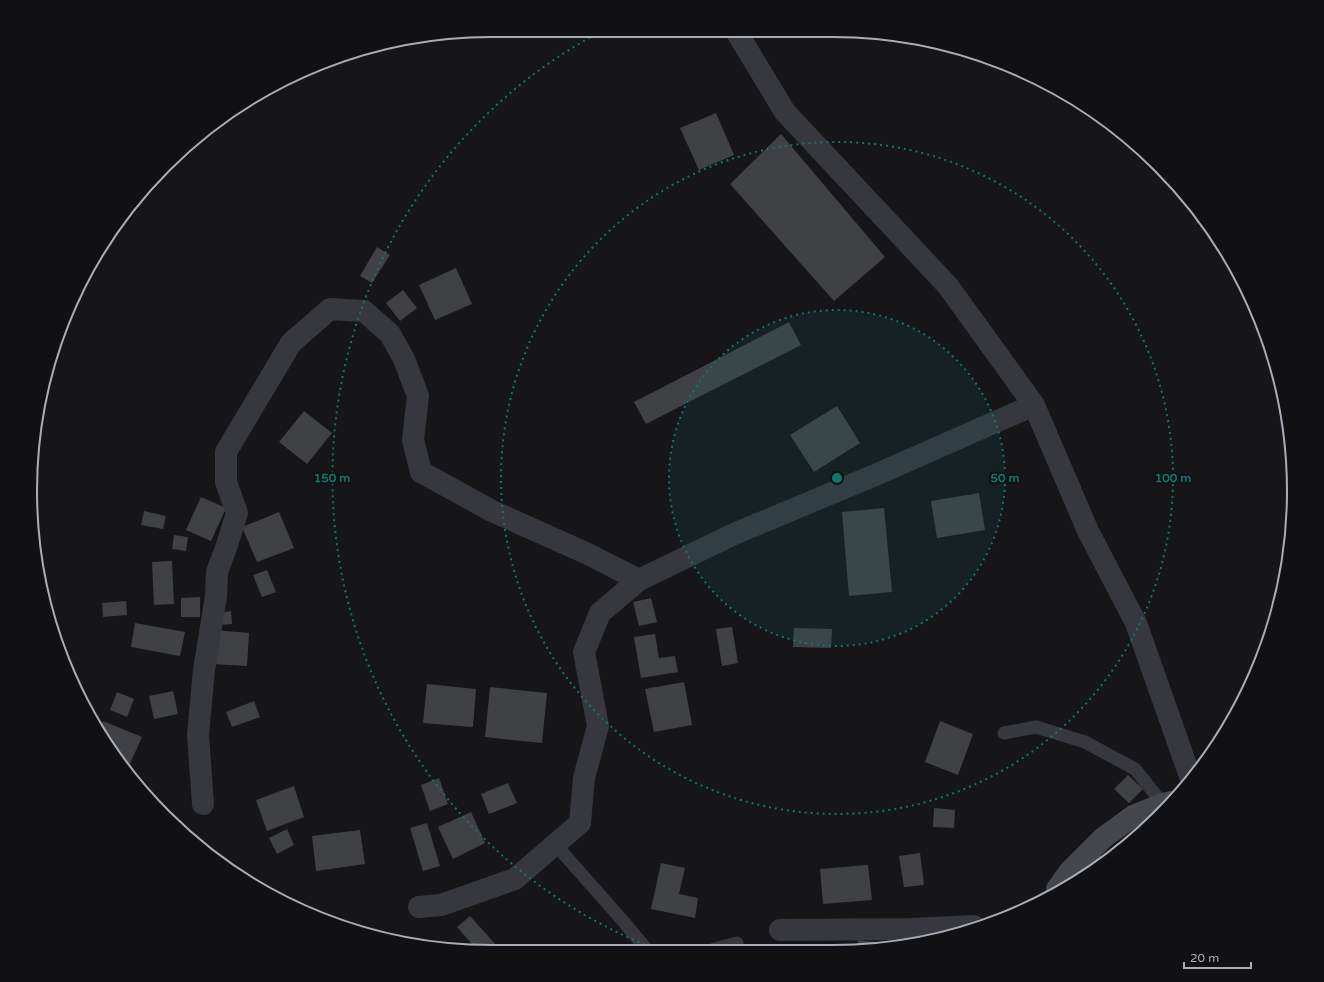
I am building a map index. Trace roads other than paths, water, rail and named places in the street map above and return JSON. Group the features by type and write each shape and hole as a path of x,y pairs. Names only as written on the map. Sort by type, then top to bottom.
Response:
{"main road":[{"path":"1061,883 1070,871 1103,838 1133,816 1160,806"}],"street":[{"path":"740,37 785,112 948,286 1034,405 1088,531 1136,623 1188,773"},
{"path":"203,804 198,735 204,670 216,596 217,572 237,513 226,482 226,452 291,342 330,309 364,311 390,334 404,359 418,396 413,440 422,472 492,511 588,554 640,580"},
{"path":"419,907 441,905 515,879 580,823 584,778 598,726 584,652 600,613 640,580 734,534 880,473 1034,405"},
{"path":"780,930 912,929 962,927"}],"lane":[{"path":"1004,733 1036,727 1085,742 1135,769 1165,800"},
{"path":"555,844 643,945"},
{"path":"729,945 737,943"}]}
